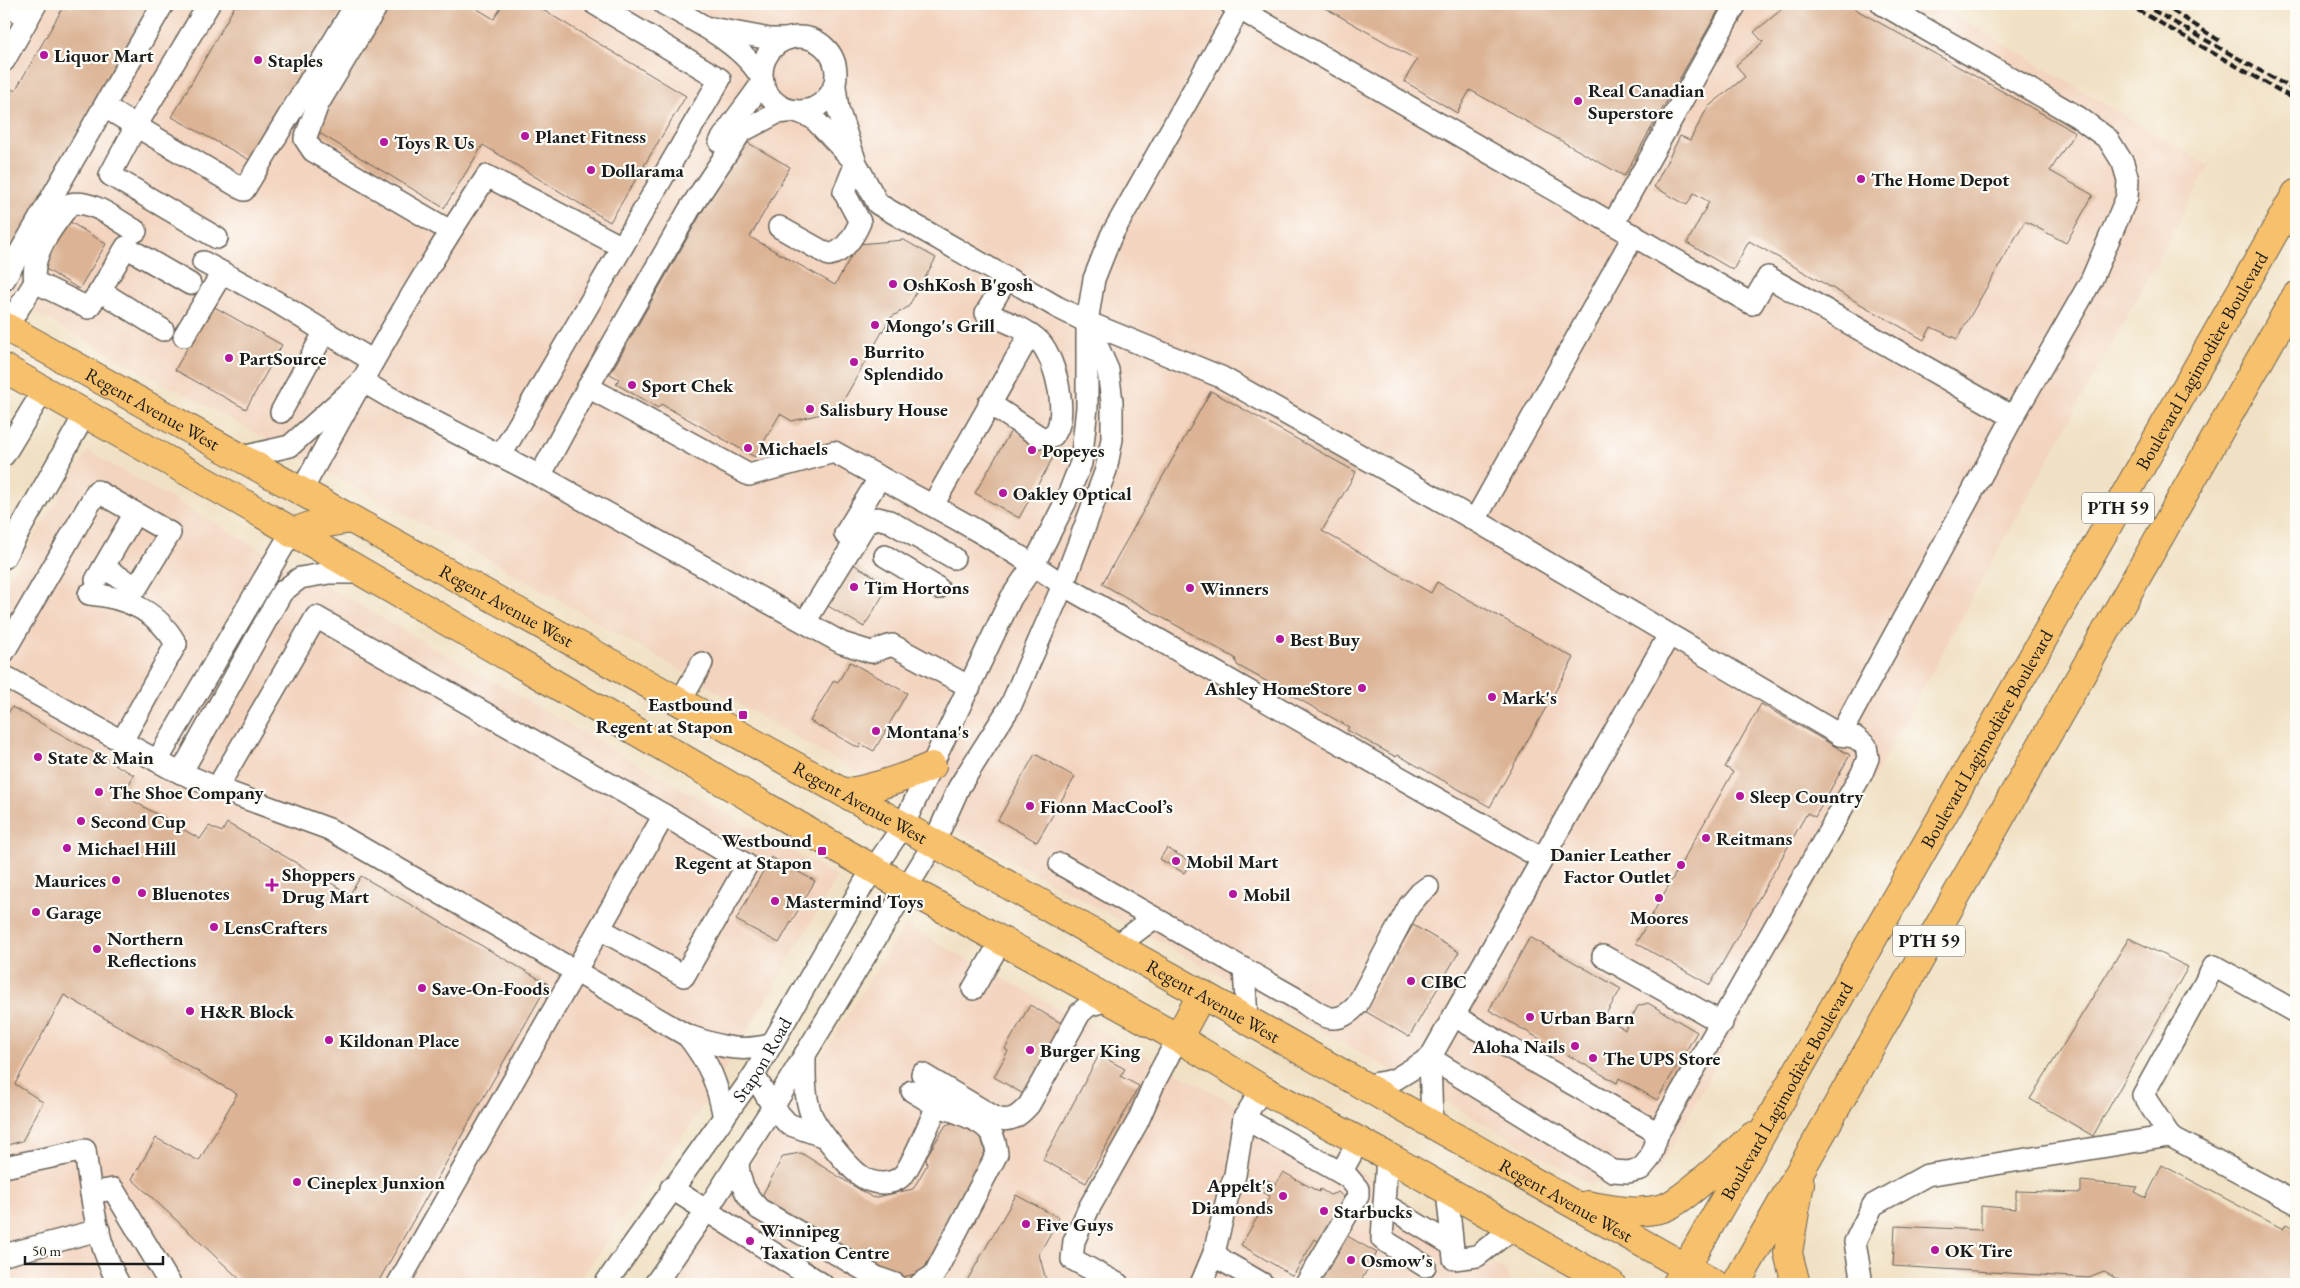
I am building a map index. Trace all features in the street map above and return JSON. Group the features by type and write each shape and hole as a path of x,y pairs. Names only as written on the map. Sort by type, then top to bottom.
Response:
{"main road":[{"name":"Boulevard Lagimodière Boulevard","path":"1681,1276 2296,194"},
{"name":"PTH 59","path":"1736,1284 2296,296"},
{"path":"11,330 37,365 43,392"},
{"name":"Regent Avenue West","path":"11,330 302,490 934,843 1115,947 1247,1019 1567,1201 1681,1276 1715,1284"},
{"name":"Regent Avenue West","path":"4,368 43,392 238,500 291,533 906,888 1178,1038 1262,1089 1387,1156 1611,1284"},
{"path":"85,414 125,394"},
{"path":"238,500 275,500 302,490"},
{"path":"291,533 310,526 351,519"},
{"path":"844,793 875,788 932,766"},
{"path":"1178,1038 1202,994"},
{"path":"1567,1201 1632,1212 1665,1208 1685,1196 1767,1124"},
{"path":"1796,1284 1788,1254 1804,1161"},
{"path":"1563,1258 1579,1284"}],"street":[{"path":"4,4 32,11 4,61"},
{"path":"4,280 163,4"},
{"path":"209,4 136,126 110,175 217,238"},
{"path":"105,107 244,190 356,4"},
{"path":"378,4 318,104 306,139 313,151 450,231"},
{"path":"501,455 720,78 595,4"},
{"path":"664,4 704,26 743,55 758,70 770,97 779,106 813,118 856,163"},
{"path":"1613,224 1736,4"},
{"path":"1840,735 2013,417 2091,281 2127,196 2128,180 2123,163 2108,139 2078,117 1882,4"},
{"path":"1238,5 1752,304 1768,277 2013,417"},
{"name":"Stapon Road","path":"605,1284 671,1188 754,1075 874,868 903,826 1011,598 1034,564 1065,504 1081,463 1087,407 1087,322 1094,279 1111,236 1238,5"},
{"path":"704,26 770,40 802,37 814,40 825,47 832,56 836,69 835,86 838,109 856,163 878,204 1087,322 1221,377 1475,520 1840,735 1855,737 1866,746 1868,758 1862,773 1658,1133 1650,1158 1641,1169 1628,1172 1612,1171 1430,1058"},
{"path":"689,210 710,158 731,123 752,99 763,81 764,63 769,52 787,39"},
{"path":"540,476 588,387 689,210 741,132 771,115 814,109 824,103 835,86"},
{"path":"779,227 829,256 837,254 844,249 860,222 844,192 856,163"},
{"path":"302,490 373,361 450,231 487,176 622,247"},
{"path":"36,282 88,308 131,239 152,199"},
{"path":"11,330 36,282 33,270 36,257 70,204 80,202 97,209 131,239 190,284"},
{"path":"1475,520 1634,235"},
{"path":"203,262 275,302 373,361"},
{"path":"184,336 222,274"},
{"path":"989,403 1040,436 1050,438 1056,434 1061,420 1058,387 1051,357 1030,334 986,313 1007,278"},
{"path":"100,291 163,330"},
{"name":"Stapon Road","path":"654,1284 707,1210 773,1107 934,843 959,787 1011,705 1063,585 1106,470 1112,440 1112,402 1108,370 1087,322"},
{"path":"281,412 324,333"},
{"path":"932,505 1030,334"},
{"path":"362,381 408,408 540,476 842,643 871,652 892,644 970,687"},
{"path":"242,457 290,446 362,381"},
{"path":"588,387 750,475 834,452 932,505 1034,564 1063,585 1541,858"},
{"path":"4,455 43,392"},
{"path":"4,558 85,414"},
{"path":"799,620 880,477"},
{"path":"4,652 96,491 170,533 137,588 103,568"},
{"path":"122,741 176,644 89,594 135,513"},
{"path":"799,620 867,522 877,518 889,521 954,558"},
{"path":"157,761 291,533"},
{"path":"885,556 938,588"},
{"path":"181,773 282,592 300,578 329,573 361,573"},
{"path":"217,788 316,617 664,815 747,865 684,976 600,929"},
{"path":"1363,1086 1394,1080 1430,1058 1541,858 1669,635"},
{"path":"680,702 702,663"},
{"path":"4,676 181,773 329,829 686,1034 730,1050 750,1050 771,1045"},
{"path":"398,1284 664,815"},
{"path":"1060,864 1329,1018 1339,1019 1348,1016 1357,1006 1409,906 1428,887"},
{"path":"1115,947 1154,918"},
{"path":"973,989 1001,941"},
{"path":"1603,956 1722,1023"},
{"path":"2296,1012 2214,966 2143,1095 2170,1136 2296,1203"},
{"path":"1244,969 1247,1019"},
{"path":"920,1284 934,1275 997,1154 990,1130 957,1112 937,1106 917,1082 996,1118 1003,1120 1017,1117 1028,1105 1080,1013 1088,1006 1108,1000"},
{"path":"1454,1016 1658,1133"},
{"path":"686,1034 708,1062 719,1092 724,1118"},
{"path":"1118,1284 1072,1259 1074,1241 1089,1208 1138,1121 1155,1081 1178,1038"},
{"path":"805,1054 806,1096 812,1116 825,1137 861,1177 876,1183 888,1183 904,1175 937,1106"},
{"path":"1430,1058 1432,1124"},
{"path":"754,1075 773,1107 788,1124 825,1137"},
{"path":"1201,1284 1214,1253 1228,1195 1235,1176 1244,1118 1262,1089"},
{"path":"1244,1118 1348,1177 1358,1189 1358,1196 1306,1284"},
{"path":"1862,1284 1855,1242 1874,1205 1927,1175 2170,1136"},
{"path":"1341,1173 1358,1142"},
{"path":"4,1167 84,1150 99,1230 111,1270 119,1284"},
{"path":"1387,1156 1382,1239 1425,1266"},
{"path":"738,1162 738,1173 746,1196 759,1209 878,1278 895,1284"},
{"path":"671,1188 822,1284"},
{"path":"91,1193 113,1189 170,1284"},
{"path":"1447,1191 1454,1259 1477,1256 1512,1229"},
{"path":"1384,1204 1452,1245"},
{"path":"4,1255 99,1230"},
{"path":"1214,1253 1225,1262 1262,1284"}],"shaded area":[{"path":"4,4 1937,4 2209,166 1656,1175 1590,1184 1372,1059 958,831 495,563 4,296"},
{"path":"88,451 837,877 707,1101 577,1284 4,1284 4,586"},
{"path":"905,925 1378,1182 1506,1272 1513,1284 669,1284 769,1139"}],"building":[{"path":"65,4 73,8 75,4 153,4 4,261 4,95 8,87 15,91"},
{"name":"Staples","path":"236,4 345,4 255,163 172,117"},
{"path":"386,4 469,4 494,19 503,4 533,4 686,96 610,222 483,145 444,208 311,128"},
{"name":"Real Canadian Superstore","path":"1318,4 1722,4 1624,176 1470,90 1457,113 1404,81 1417,60"},
{"name":"The Home Depot","path":"1777,4 1846,4 2075,132 2050,171 2093,195 2066,243 2025,221 1957,339 1931,327 1924,340 1749,241 1733,270 1687,243 1709,202 1694,193 1687,205 1654,187 1680,136 1690,140 1708,107 1745,77 1736,65 1763,42 1754,32 1781,10"},
{"path":"743,140 790,167 750,237 835,285 858,244 904,240 936,258 908,307 890,318 838,410 792,421 780,414 755,457 661,404 658,408 616,384 619,379 610,374"},
{"path":"67,220 106,244 79,289 39,265"},
{"name":"PartSource","path":"211,305 282,345 246,409 175,370"},
{"path":"1211,391 1356,472 1322,531 1431,593 1437,582 1574,658 1490,807 1398,755 1396,757 1347,730 1349,727 1237,665 1235,658 1102,584"},
{"path":"1012,429 1055,454 1019,518 975,493"},
{"path":"846,560 889,585 864,627 821,602"},
{"path":"850,662 907,693 874,751 861,744 859,748 810,721 834,680 838,682"},
{"path":"1761,704 1850,755 1815,817 1807,813 1710,985 1636,943 1733,772 1725,767"},
{"name":"Kildonan Place","path":"12,707 134,775 123,795 200,839 209,826 222,832 227,823 350,894 361,876 548,984 377,1284 245,1284 132,1179 156,1138 199,1161 237,1094 64,995 15,1084 43,1102 22,1141 4,1146 4,720"},
{"path":"1035,754 1075,777 1037,842 998,820"},
{"name":"Mobil Mart","path":"1167,848 1191,862 1184,873 1160,859"},
{"name":"Mastermind Toys","path":"771,857 815,881 779,943 736,920"},
{"name":"CIBC","path":"1413,925 1459,952 1409,1037 1363,1010"},
{"path":"1530,937 1621,989 1604,1017 1625,1030 1638,1006 1648,1003 1697,1032 1657,1100 1619,1078 1617,1083 1489,1010"},
{"path":"2129,938 2188,967 2093,1136 2030,1099"},
{"name":"Burger King","path":"1030,1005 1066,1026 1027,1096 994,1077 1008,1051 1005,1049"},
{"path":"1099,1055 1125,1069 1120,1076 1139,1086 1086,1183 1043,1160"},
{"path":"957,1121 981,1135 988,1165 929,1270 900,1278 766,1206 763,1194 783,1156 801,1153 873,1198 913,1189 927,1165 926,1157 946,1125"},
{"path":"2162,1165 2283,1229 2286,1224 2296,1229 2296,1284 2127,1284 2104,1272 2089,1278 1893,1266 1895,1226 1981,1230 1981,1206 2016,1209 2016,1191 2081,1193 2081,1181 2138,1187 2135,1192 2146,1198"},
{"path":"1283,1172 1319,1192 1320,1189 1330,1195 1338,1192 1344,1197 1346,1205 1321,1243 1315,1239 1293,1276 1241,1245 1270,1196 1261,1191 1267,1180 1276,1184"},
{"path":"1016,1195 1059,1218 1039,1254 1047,1284 965,1284"},
{"name":"Osmow's","path":"1344,1234 1377,1253 1359,1284 1316,1284"}],"railway":[{"path":"2127,4 2296,100"},
{"path":"2142,4 2296,91"},
{"path":"2162,4 2220,41"}],"place":[{"name":"Liquor Mart","path":"44,55"},
{"name":"Staples","path":"258,60"},
{"name":"Real Canadian Superstore","path":"1578,101"},
{"name":"Planet Fitness","path":"525,136"},
{"name":"Toys R Us","path":"384,142"},
{"name":"Dollarama","path":"591,170"},
{"name":"The Home Depot","path":"1861,179"},
{"name":"OshKosh B'gosh","path":"893,284"},
{"name":"Mongo's Grill","path":"875,325"},
{"name":"PartSource","path":"229,358"},
{"name":"Burrito Splendido","path":"854,362"},
{"name":"Sport Chek","path":"632,385"},
{"name":"Salisbury House","path":"810,409"},
{"name":"Michaels","path":"748,448"},
{"name":"Popeyes","path":"1032,450"},
{"name":"Oakley Optical","path":"1003,493"},
{"name":"Tim Hortons","path":"854,587"},
{"name":"Winners","path":"1190,588"},
{"name":"Best Buy","path":"1280,639"},
{"name":"Ashley HomeStore","path":"1362,688"},
{"name":"Mark's","path":"1492,697"},
{"name":"Eastbound Regent at Stapon","path":"743,715"},
{"name":"Montana's","path":"876,731"},
{"name":"State & Main","path":"38,757"},
{"name":"The Shoe Company","path":"99,792"},
{"name":"Sleep Country","path":"1740,796"},
{"name":"Fionn MacCool’s","path":"1030,806"},
{"name":"Second Cup","path":"81,821"},
{"name":"Reitmans","path":"1706,838"},
{"name":"Michael Hill","path":"67,848"},
{"name":"Westbound Regent at Stapon","path":"822,851"},
{"name":"Mobil Mart","path":"1176,861"},
{"name":"Danier Leather Factor Outlet","path":"1681,865"},
{"name":"Maurices","path":"116,880"},
{"name":"Shoppers Drug Mart","path":"272,885"},
{"name":"Bluenotes","path":"142,893"},
{"name":"Mobil","path":"1233,894"},
{"name":"Moores","path":"1659,898"},
{"name":"Mastermind Toys","path":"775,901"},
{"name":"Garage","path":"36,912"},
{"name":"LensCrafters","path":"214,927"},
{"name":"Northern Reflections","path":"97,949"},
{"name":"CIBC","path":"1411,981"},
{"name":"Save-On-Foods","path":"422,988"},
{"name":"H&R Block","path":"190,1011"},
{"name":"Urban Barn","path":"1530,1017"},
{"name":"Kildonan Place","path":"329,1040"},
{"name":"Aloha Nails","path":"1575,1046"},
{"name":"Burger King","path":"1030,1050"},
{"name":"The UPS Store","path":"1593,1058"},
{"name":"Cineplex Junxion","path":"297,1182"},
{"name":"Appelt's Diamonds","path":"1283,1196"},
{"name":"Starbucks","path":"1324,1211"},
{"name":"Five Guys","path":"1026,1224"},
{"name":"Winnipeg Taxation Centre","path":"750,1241"},
{"name":"OK Tire","path":"1935,1250"},
{"name":"Osmow's","path":"1351,1260"}]}
